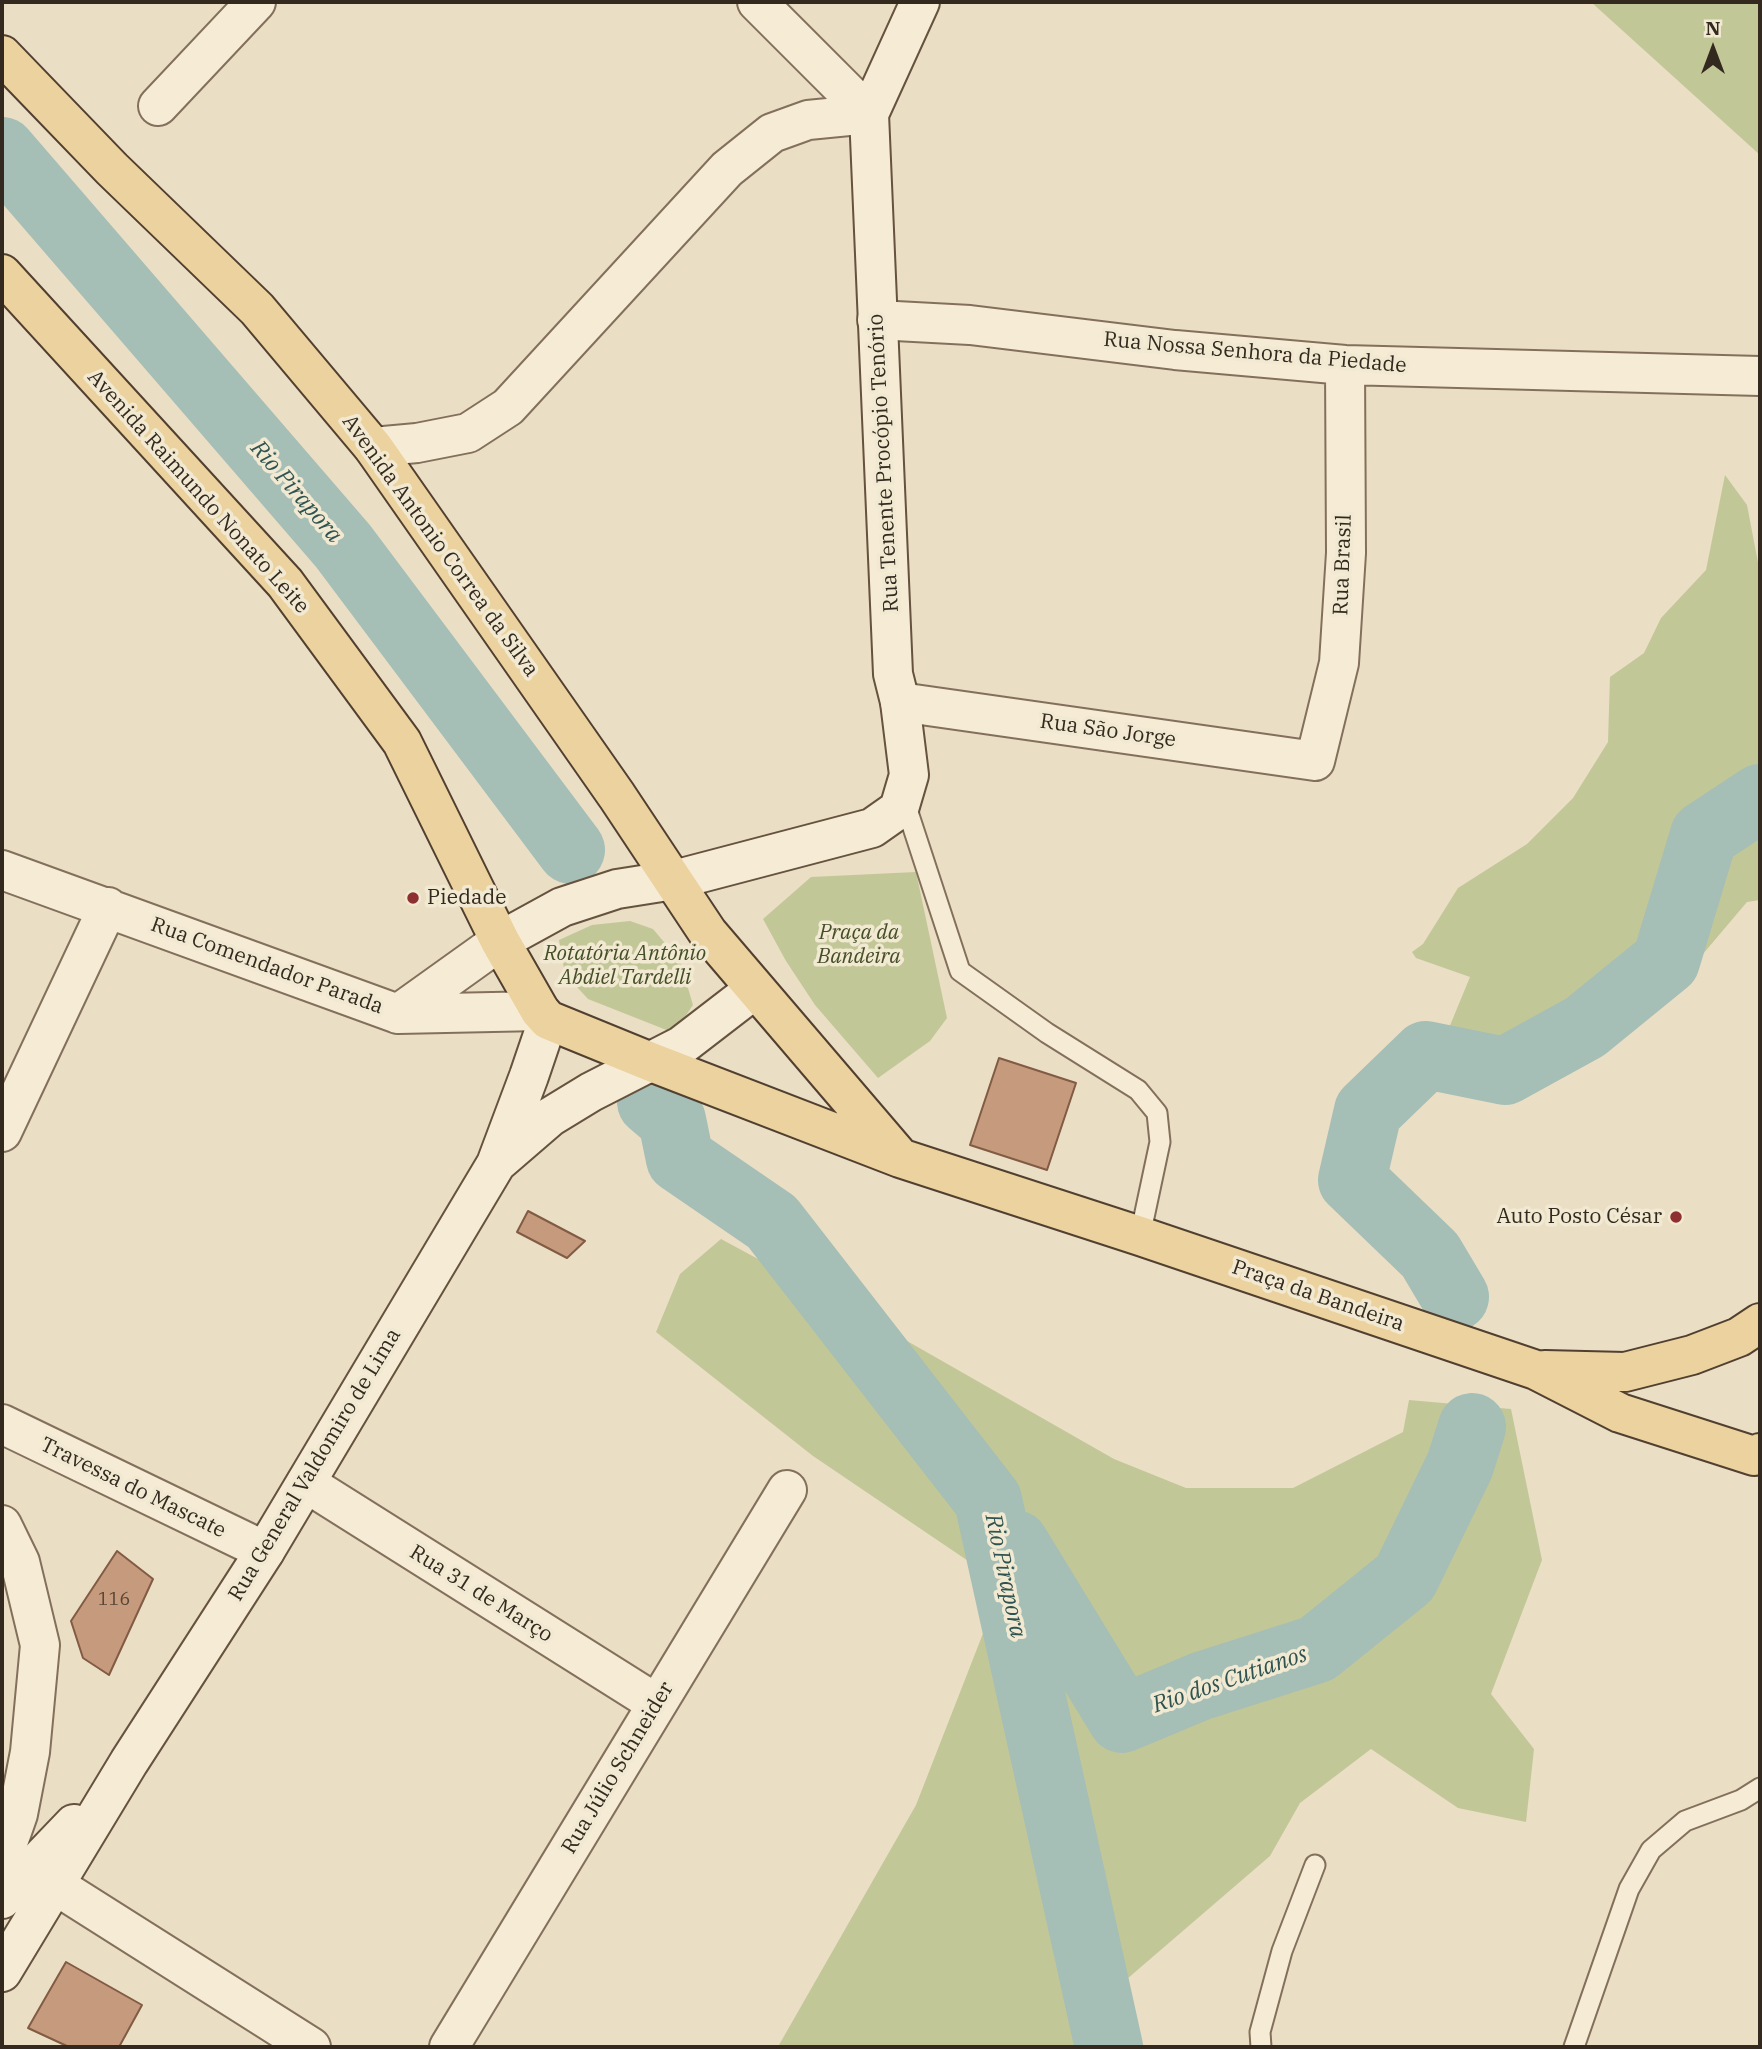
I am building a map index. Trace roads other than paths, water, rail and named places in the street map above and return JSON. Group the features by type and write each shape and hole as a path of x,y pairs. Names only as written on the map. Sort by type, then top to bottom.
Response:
{"main road":[{"name":"Avenida Antonio Correa da Silva","path":"2,55 112,169 257,309 373,447 674,880"},
{"name":"Avenida Raimundo Nonato Leite","path":"2,274 285,583 402,742 500,941 544,1016"},
{"path":"674,880 708,933 901,1158"},
{"name":"Praça da Bandeira","path":"544,1016 651,1062 901,1158 1536,1370"},
{"path":"1536,1370 1625,1373 1753,1337"},
{"path":"1536,1370 1620,1413 1758,1456"}],"street":[{"path":"158,106 256,2"},
{"path":"757,2 869,114"},
{"path":"869,114 920,2"},
{"path":"373,447 417,443 468,433 508,407 727,169 772,133 808,120 869,114"},
{"name":"Rua Tenente Procópio Tenório","path":"869,114 893,674 901,702 909,775 901,803"},
{"name":"Rua Nossa Senhora da Piedade","path":"877,320 970,325 1175,350 1345,365 1760,376"},
{"name":"Rua Brasil","path":"1315,761 1339,663 1346,553 1345,365"},
{"name":"Rua São Jorge","path":"901,702 1315,761"},
{"path":"398,1014 500,941 562,907 617,889 674,880 872,828 901,803"},
{"name":"Rua Comendador Parada","path":"2,870 398,1014 544,1016"},
{"path":"2,1132 108,907"},
{"name":"Rua General Valdomiro de Lima","path":"495,1164 550,1117 591,1092 681,1046 755,989"},
{"name":"Rua General Valdomiro de Lima","path":"129,1762 265,1551 495,1164 530,1076 544,1016"},
{"name":"Travessa do Mascate","path":"2,1424 265,1551"},
{"name":"Rua 31 de Março","path":"306,1483 657,1704"},
{"name":"Rua Júlio Schneider","path":"449,2047 787,1490"},
{"path":"2,1525 20,1562 40,1645 30,1752 18,1814 2,1860"},
{"path":"2,1972 129,1762"},
{"path":"2,1899 129,1762"},
{"path":"55,1885 311,2047"}],"lane":[{"path":"901,803 960,971 1047,1032 1138,1090 1157,1113 1160,1142 1140,1236"},
{"path":"1574,2047 1629,1889 1651,1850 1685,1821 1741,1800 1760,1788"},
{"path":"1261,2047 1260,2032 1282,1951 1315,1865"}],"waterway":[{"name":"Rio Pirapora","path":"2,151 343,546 571,850"},
{"name":"Rio dos Cutianos","path":"1455,1297 1430,1255 1352,1180 1368,1111 1426,1055 1505,1071 1585,1027 1666,961 1704,835 1760,798"},
{"name":"Rio Pirapora","path":"651,1102 672,1120 680,1159 772,1222 988,1500 1109,2047"},
{"name":"Rio dos Cutianos","path":"1015,1544 1122,1719 1201,1686 1317,1649 1405,1578 1460,1465 1472,1427"}],"place":[{"name":"Piedade","path":"413,898"},
{"name":"Auto Posto César","path":"1676,1217"}],"park label":[{"name":"Rotatória Antônio Abdiel Tardelli","path":"625,966"}]}
